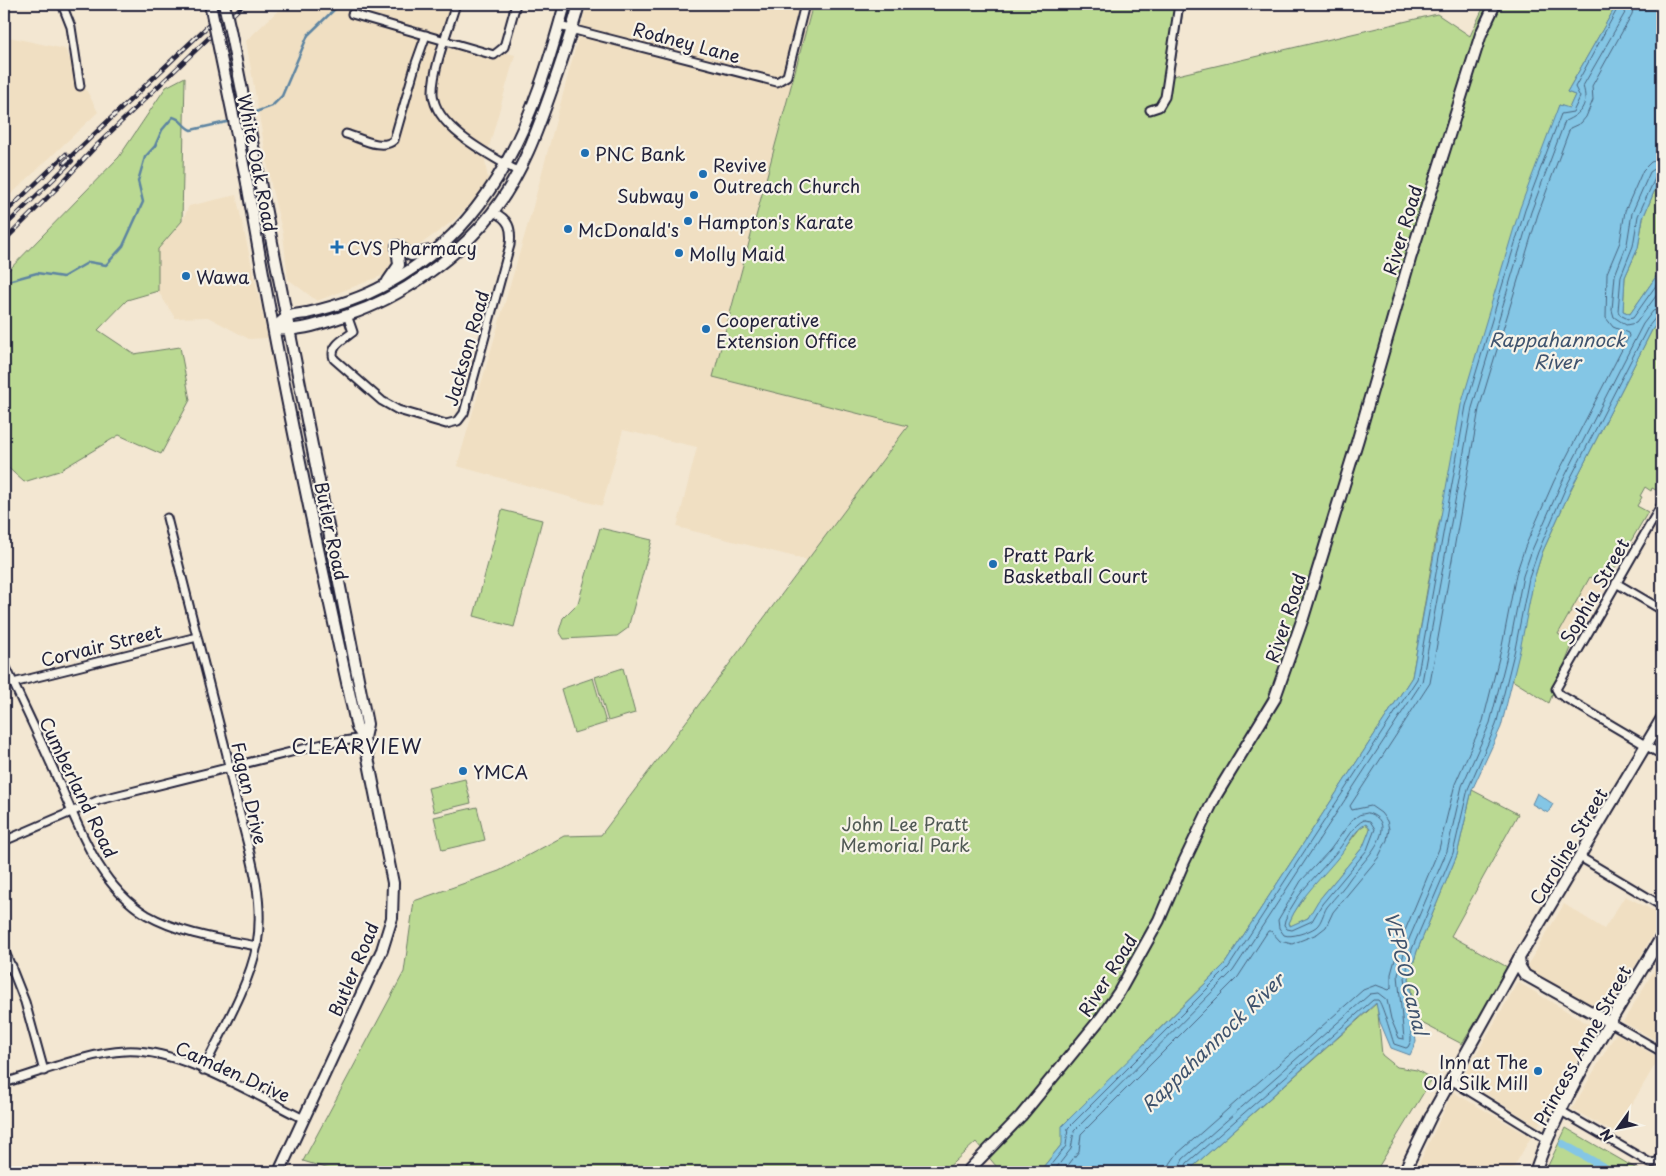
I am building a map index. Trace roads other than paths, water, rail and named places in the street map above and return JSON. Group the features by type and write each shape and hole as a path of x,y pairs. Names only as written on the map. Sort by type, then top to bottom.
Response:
{"main road":[{"name":"White Oak Road","path":"210,4 247,183 274,329"},
{"name":"White Oak Road","path":"224,4 290,330"},
{"path":"274,329 287,317 352,299 384,286 410,270 474,213 491,191 533,108 566,4"},
{"path":"274,329 307,328 369,308 420,278 458,248 493,212 518,172 544,114 579,4"},
{"name":"River Road","path":"967,1172 1021,1116 1101,1018 1119,992 1159,920 1215,797 1274,700 1303,618 1358,439 1410,259 1479,42 1495,4"},
{"path":"384,286 399,265 397,246 412,255 435,249"},
{"name":"Butler Road","path":"274,329 354,718 357,729 364,738"},
{"name":"Butler Road","path":"279,1172 382,950 392,918 394,893 390,864 364,738 367,724 290,330"},
{"name":"Caroline Street","path":"1404,1172 1451,1080 1519,958 1662,718"},
{"name":"Princess Anne Street","path":"1535,1172 1547,1139 1561,1111 1662,936"},
{"path":"1519,958 1519,965 1525,975 1611,1023"},
{"name":"Caroline Street","path":"1502,990 1516,974 1525,975"},
{"path":"1588,1010 1602,1025 1602,1038"}],"street":[{"path":"62,4 71,27 80,86"},
{"path":"456,4 434,84 437,109 449,125 518,172"},
{"path":"352,14 489,55 498,54 504,47 516,4"},
{"name":"Rodney Lane","path":"559,26 777,82 786,76 805,4"},
{"path":"1150,110 1159,107 1164,100 1179,4"},
{"path":"346,134 381,145 391,143 394,140 416,63 426,36"},
{"name":"Jackson Road","path":"347,315 353,332 333,350 334,359 390,406 446,424 458,421 464,413 510,245 510,227 506,220 493,212"},
{"name":"Sophia Street","path":"1646,745 1559,694 1556,687 1662,504"},
{"name":"Fagan Drive","path":"167,518 256,888 260,917 257,946 248,977 203,1070"},
{"path":"1616,583 1662,610"},
{"name":"Corvair Street","path":"13,683 197,637"},
{"name":"Cumberland Road","path":"4,663 102,870 133,905 156,919 193,933 257,946"},
{"path":"4,841 98,800 323,744 364,738"},
{"path":"1646,745 1662,755"},
{"path":"1580,857 1662,906"},
{"path":"4,949 25,1002 44,1071"},
{"path":"4,968 12,966"},
{"path":"1611,1023 1662,1052"},
{"name":"Camden Drive","path":"4,1083 107,1053 128,1050 166,1056 203,1070 304,1119"},
{"path":"1451,1080 1547,1139"},
{"path":"1561,1111 1653,1163 1662,1157"}],"water":[{"name":"Rappahannock River","path":"1617,4 1662,4 1662,173 1643,218 1638,248 1625,277 1623,311 1630,314 1662,268 1662,317 1652,330 1571,489 1542,553 1534,579 1520,650 1501,727 1472,790 1457,855 1417,951 1409,978 1416,1042 1410,1055 1391,1048 1380,1022 1376,1003 1187,1172 1039,1172 1062,1144 1062,1126 1224,965 1412,677 1461,405 1520,208 1559,105 1569,108 1575,95 1567,92","holes":["1366,824 1370,829 1363,847 1318,901 1308,918 1290,926 1289,923 1300,904 1341,854 1355,833"]},
{"path":"1537,793 1553,804 1548,813 1532,804"}],"waterway":[{"path":"250,114 272,106 282,96 308,35 340,4"},
{"path":"4,282 37,273 63,277 89,262 106,265 123,246 143,202 138,181 145,157 155,146 162,130 173,117 191,130 231,121"},
{"name":"VEPCO Canal","path":"1563,1144 1612,1172"}],"railway":[{"path":"64,163 231,4"},
{"path":"4,241 97,145 244,4"},
{"path":"4,214 66,154"},
{"path":"4,227 72,161"}],"place":[{"name":"PNC Bank","path":"585,153"},
{"name":"Revive Outreach Church","path":"703,174"},
{"name":"Subway","path":"694,195"},
{"name":"Hampton's Karate","path":"688,221"},
{"name":"McDonald's","path":"568,229"},
{"name":"CVS Pharmacy","path":"337,247"},
{"name":"Molly Maid","path":"679,253"},
{"name":"Wawa","path":"186,276"},
{"name":"Cooperative Extension Office","path":"706,329"},
{"name":"Pratt Park Basketball Court","path":"993,564"},
{"name":"YMCA","path":"463,771"},
{"name":"Inn at The Old Silk Mill","path":"1538,1071"}],"district":[{"name":"CLEARVIEW","path":"357,746"}],"park label":[{"name":"John Lee Pratt Memorial Park","path":"905,833"}]}
